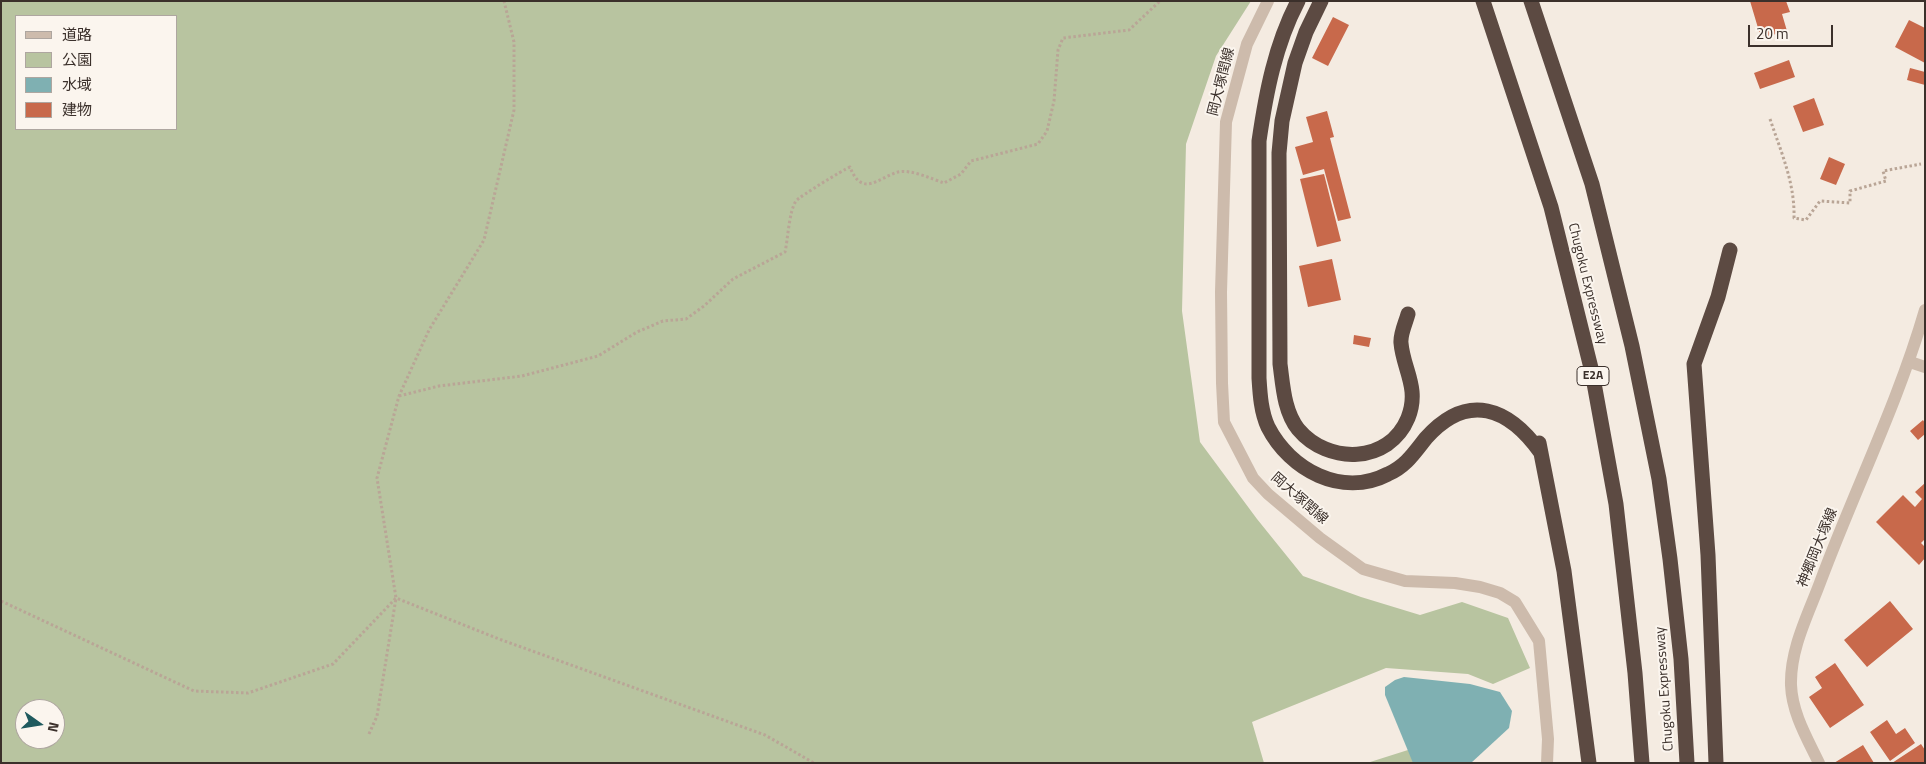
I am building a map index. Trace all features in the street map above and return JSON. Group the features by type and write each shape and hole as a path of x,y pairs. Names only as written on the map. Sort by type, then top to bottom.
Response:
{"highway":[{"path":"1298,1 1277,50 1264,107 1259,141 1259,378 1261,403 1267,425 1280,447 1296,464 1316,475 1335,481 1359,483 1377,480 1391,473 1408,462 1439,426 1459,414 1474,410 1494,411 1514,422 1527,434 1541,453"},
{"path":"1321,1 1306,32 1287,91 1279,153 1280,364 1288,411 1297,428 1311,442 1335,454 1356,456 1374,451 1393,439 1403,428 1409,416 1412,396 1411,376 1401,342 1408,314"},
{"name":"Chugoku Expressway","path":"1484,1 1551,207 1592,372 1616,504 1635,673 1642,763"},
{"name":"Chugoku Expressway","path":"1531,1 1592,184 1632,346 1658,480 1670,559 1681,659 1687,763"},
{"path":"1716,763 1708,555 1694,364 1718,297 1730,250"},
{"path":"1536,431 1564,571 1589,763"}],"street":[{"name":"岡大塚閏線","path":"1268,1 1247,44 1226,122 1221,292 1224,422 1241,458 1258,484 1320,538 1363,569 1405,581 1455,582 1480,587 1500,593 1515,602 1539,641 1548,740 1547,763"},
{"name":"神郷岡大塚線","path":"1819,763 1794,708 1791,685 1793,657 1833,549 1910,362 1925,310"},
{"path":"1910,362 1925,367"}],"path":[{"path":"369,734 377,716 396,598 377,478 399,396 429,330 484,240 514,110 514,42 504,1"},
{"path":"399,396 439,386 477,383 569,366 598,356 637,332 663,321 686,318 704,306 733,279 785,252 790,220 796,202 839,171 850,167 854,177 866,184 878,183 899,172 919,175 944,183 961,174 971,161 1038,144 1047,131 1054,101 1058,50 1063,38 1129,30 1160,1"},
{"path":"1770,119 1790,177 1795,198 1794,218 1806,220 1820,201 1850,203 1850,191 1886,181 1883,171 1921,164"},
{"path":"1,601 194,690 248,693 333,664 396,598"},
{"path":"396,598 500,639 765,735 814,763"}],"green space":[{"path":"1,1 1251,1 1216,56 1186,144 1182,311 1200,442 1257,519 1303,576 1361,597 1420,615 1462,602 1508,618 1530,668 1493,684 1468,674 1386,668 1252,722 1264,763 1,763"},
{"path":"1408,750 1426,763 1367,763"}],"water":[{"path":"1404,677 1470,684 1500,692 1512,711 1509,728 1471,763 1413,763 1385,695 1385,687 1395,680"}],"building":[{"path":"1750,1 1786,1 1790,12 1782,14 1787,31 1761,38"},
{"path":"1333,17 1349,25 1328,66 1312,58"},
{"path":"1909,20 1925,28 1925,63 1895,47"},
{"path":"1789,60 1795,77 1760,89 1754,73"},
{"path":"1910,68 1925,72 1925,85 1907,80"},
{"path":"1814,98 1824,125 1803,132 1793,106"},
{"path":"1327,111 1334,137 1330,138 1351,218 1338,221 1324,169 1303,175 1295,147 1313,142 1306,117"},
{"path":"1829,157 1845,164 1836,185 1820,179"},
{"path":"1324,174 1341,241 1317,247 1300,179"},
{"path":"1332,259 1341,300 1308,307 1299,266"},
{"path":"1354,335 1371,338 1369,347 1353,344"},
{"path":"1923,420 1925,423 1925,434 1918,440 1910,431"},
{"path":"1925,483 1925,539 1921,543 1925,547 1925,558 1919,565 1876,522 1903,495 1915,507 1922,499 1915,492"},
{"path":"1890,601 1913,629 1867,667 1844,640"},
{"path":"1835,663 1864,705 1830,728 1809,697 1822,688 1815,677"},
{"path":"1887,720 1896,734 1905,728 1915,743 1890,761 1870,732"},
{"path":"1921,744 1925,750 1925,763 1892,763"},
{"path":"1863,745 1874,763 1834,763"}]}
